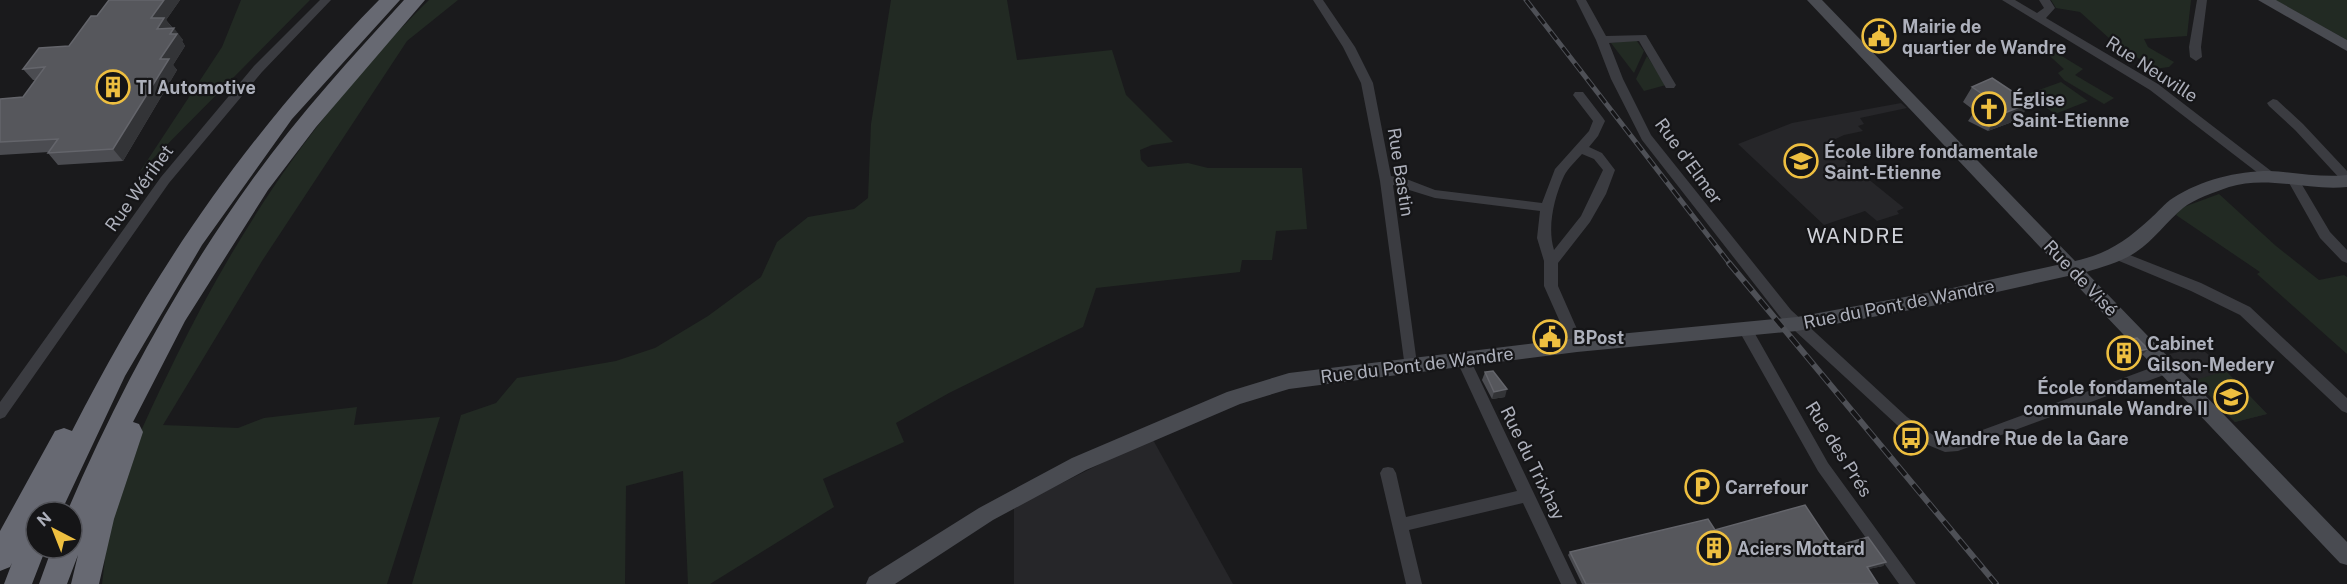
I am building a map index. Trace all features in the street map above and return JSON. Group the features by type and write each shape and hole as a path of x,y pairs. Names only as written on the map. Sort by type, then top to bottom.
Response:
{"highway":[{"path":"53,500 125,351 182,255 233,180 319,74 390,0"},
{"path":"84,502 106,448 141,377 194,284 252,194 319,105 415,0"},
{"path":"0,558 85,400 125,351"},
{"path":"85,584 100,519 133,423 141,377"},
{"path":"18,584 27,560"},
{"path":"53,584 62,560"}],"street":[{"name":"Rue Wérihet","path":"0,413 165,180 258,69 326,0"},
{"name":"Rue Bastin","path":"1318,0 1349,47 1367,83 1386,181 1410,364"},
{"name":"Rue d'Elmer","path":"1581,0 1602,40 1617,80 1646,137 1724,239 1797,324 1902,421 1929,440 1945,446 1958,445 2167,368"},
{"name":"Rue de Visé","path":"1814,0 2347,556"},
{"name":"Rue Neuville","path":"2007,0 2154,87 2271,177"},
{"path":"2037,18 2044,15 2050,8 2044,0"},
{"path":"2196,57 2194,47 2202,0"},
{"path":"2265,0 2347,46"},
{"path":"1602,40 1642,37 1670,85"},
{"path":"1577,345 1551,286 1551,261 1544,238 1547,208 1559,172 1594,133 1599,121 1579,95"},
{"path":"2272,103 2300,128 2347,180"},
{"path":"1551,261 1562,251 1598,198 1609,170 1598,156 1581,148"},
{"path":"2117,255 2131,247 2171,208 2187,197 2242,178 2271,177 2328,183 2347,180"},
{"path":"1386,181 1408,184 1437,194 1523,202 1547,208"},
{"path":"2294,181 2325,236 2347,258"},
{"path":"2117,255 2196,286 2245,311 2347,407"},
{"name":"Rue du Pont de Wandre","path":"877,584 986,514 1079,464 1234,398 1289,381 1410,364 1577,345 1797,324 1948,296 2072,268 2117,255"},
{"name":"Rue des Prés","path":"1745,329 1823,467 1908,584"},
{"name":"Rue du Trixhay","path":"1463,358 1569,584"},
{"path":"1388,473 1414,584"},
{"path":"1400,525 1527,495"}],"shaded area":[{"path":"241,0 310,0 139,173 222,47"},
{"path":"429,0 458,0 407,41 262,261 163,425 238,428 264,418 357,407 354,425 440,417 387,584 102,584 107,539 116,495 152,408 201,308 256,213 319,124 353,81"},
{"path":"891,0 1007,0 1017,60 1112,50 1126,95 1173,142 1152,145 1140,150 1141,160 1148,167 1188,163 1208,168 1302,168 1307,229 1276,231 1272,260 1242,260 1240,272 1096,288 1083,327 949,393 896,423 904,442 823,479 834,507 710,584 688,584 683,471 626,486 625,584 412,584 461,415 496,403 517,378 616,361 655,348 708,316 761,277 777,242 808,217 854,209 868,198 871,124"},
{"path":"2051,0 2191,0 2187,36 2144,39 2148,47 2174,62 2169,67 2154,69 2109,38 2080,12 2056,8"},
{"path":"2275,0 2347,0 2347,40"},
{"path":"1636,40 1644,51 1634,73 1611,43"},
{"path":"2047,47 2083,69 2075,75 2114,98 2104,104 2064,80 2058,73 2064,69 2042,49"},
{"path":"1647,56 1666,85 1644,91 1636,79"},
{"path":"2061,82 2088,101 2055,114 2028,94"},
{"name":"École libre fondamentale Saint-Etienne","path":"1901,103 1907,108 1860,118 1864,124 1858,126 1863,131 1844,135 1825,144 1904,208 1897,211 1899,214 1877,221 1865,211 1824,225 1738,144 1792,123"},
{"path":"2219,194 2276,246 2319,280 2344,275 2347,277 2347,354 2257,274 2260,272 2176,215 2181,208"},
{"name":"École fondamentale communale Wandre II","path":"2199,347 2215,360 2267,414 2235,422 2169,354"},
{"name":"École fondamentale communale Wandre II","path":"2226,371 2267,414 2235,422 2195,380"},
{"path":"1152,438 1233,584 1014,584 1014,507"}],"building":[{"name":"TI Automotive","path":"109,0 164,0 151,18 164,18 157,29 174,28 170,34 177,34 160,59 169,59 113,149 48,153 58,139 0,142 0,99 23,97 45,67 23,69 39,48 69,46 91,16 97,16"},
{"path":"1992,78 2030,103 1997,116 1978,106 1991,100 1972,87"},
{"path":"2137,338 2148,349 2124,354 2113,343"},
{"path":"1493,371 1507,389 1494,392 1485,372"},
{"name":"Aciers Mottard","path":"1805,505 1833,547 1868,537 1886,562 1867,567 1878,584 1586,584 1570,552 1708,519 1715,530"}],"railway":[{"path":"1526,0 1730,264"},
{"path":"1729,263 1996,584"}],"place":[{"name":"Mairie de quartier de Wandre","path":"1879,36"},
{"name":"TI Automotive","path":"113,87"},
{"name":"Église Saint-Etienne","path":"1989,109"},
{"name":"École libre fondamentale Saint-Etienne","path":"1801,161"},
{"name":"BPost","path":"1550,337"},
{"name":"Cabinet Gilson-Medery","path":"2124,353"},
{"name":"École fondamentale communale Wandre II","path":"2231,397"},
{"name":"Wandre Rue de la Gare","path":"1911,438"},
{"name":"Carrefour","path":"1702,487"},
{"name":"Aciers Mottard","path":"1714,548"}],"district":[{"name":"WANDRE","path":"1856,235"}]}
